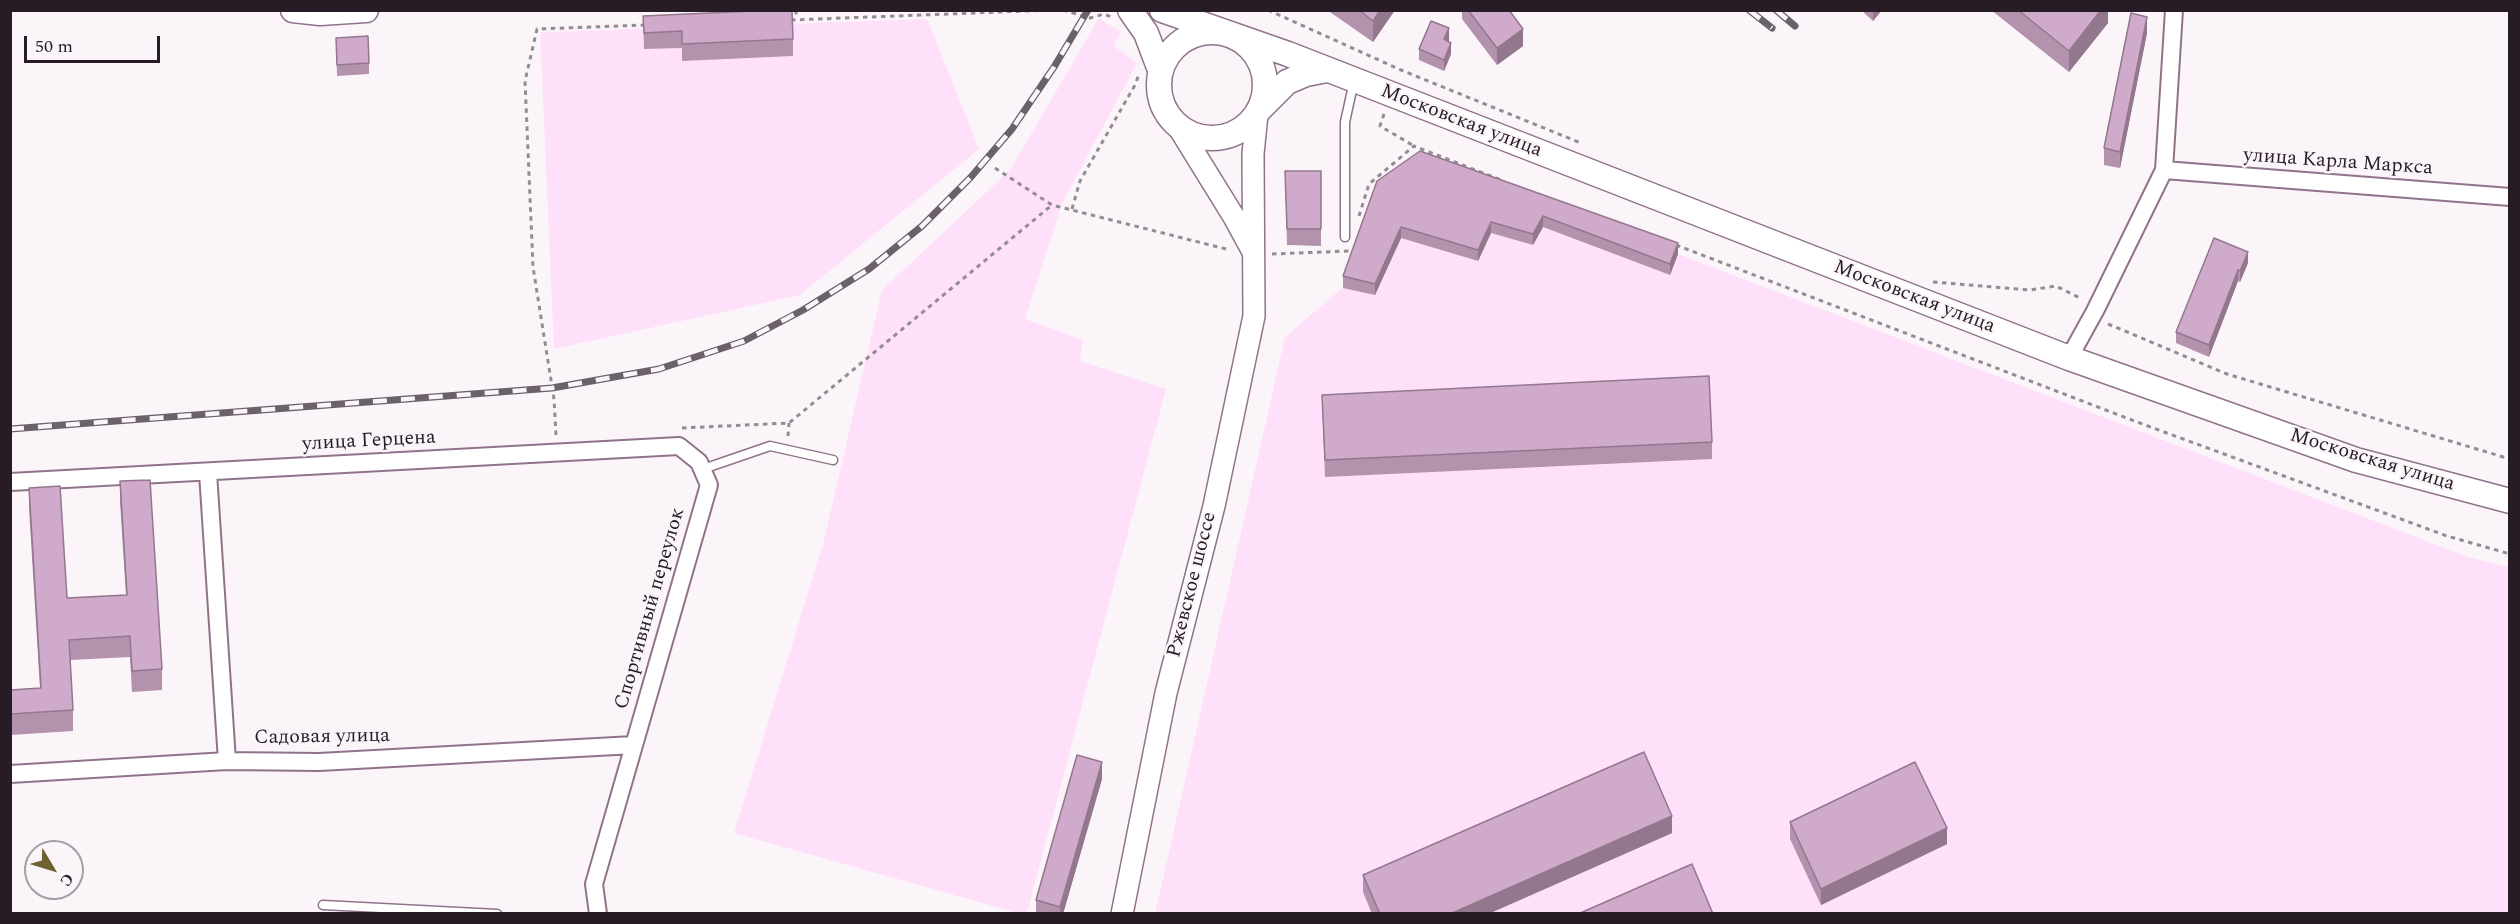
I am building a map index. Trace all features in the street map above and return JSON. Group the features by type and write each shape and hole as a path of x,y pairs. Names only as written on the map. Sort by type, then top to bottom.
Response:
{"main road":[{"path":"293,10 320,12 366,10"},
{"path":"1130,10 1146,33 1150,69 1158,86 1160,102 1168,117 1179,128 1199,137 1221,138 1235,134 1248,125 1287,82 1306,74 1327,70"},
{"path":"1162,10 1228,34 1250,48 1263,71 1264,97 1258,112"},
{"path":"1150,69 1187,38 1200,33 1228,34"},
{"name":"Московская улица","path":"1228,34 1259,43 2069,358 2356,460 2510,501"}],"street":[{"path":"2069,358 2095,311 2164,170 2174,10"},
{"name":"Ржевское шоссе","path":"1122,914 1166,693 1214,506 1254,316 1253,154 1258,112"},
{"path":"1179,128 1234,217 1255,256"},
{"name":"улица Карла Маркса","path":"2164,170 2510,197"},
{"name":"улица Герцена","path":"10,482 679,446 699,462 706,477"},
{"path":"208,472 227,761"},
{"name":"Спортивный переулок","path":"598,914 594,884 706,477"},
{"name":"Садовая улица","path":"10,774 227,761 319,762 634,745"}],"lane":[{"path":"1348,240 1345,122 1354,81"},
{"path":"706,477 770,446 833,460"},
{"path":"323,905 497,914"}],"path":[{"path":"796,10 796,19"},
{"path":"785,20 1053,10"},
{"path":"1063,10 1090,18 1104,14 1113,18 1115,10"},
{"path":"1268,10 1401,70 1586,146"},
{"path":"556,435 554,399 533,267 525,81 537,29 656,25"},
{"path":"1072,209 1080,181 1135,85 1150,69"},
{"path":"1356,226 1369,184 1414,146 1507,182"},
{"path":"995,168 1052,205 1255,256 1348,252 1348,240"},
{"path":"673,429 789,423 1052,205"},
{"path":"1668,243 2436,532 2510,554"},
{"path":"1928,281 2030,290 2056,286 2082,298 2108,325 2227,374 2510,459"}],"shaded area":[{"path":"1099,18 1121,32 1114,46 1137,63 1062,204 1025,319 1083,340 1080,361 1166,389 1027,913 1018,913 734,833 823,544 882,290 1010,170"},
{"path":"927,19 979,149 800,295 554,349 540,32"},
{"path":"1543,227 1670,275 1678,254 2468,557 2509,567 2509,913 1155,914 1285,337 1401,238 1478,261 1491,233 1533,245"}],"building":[{"path":"792,10 793,39 682,44 682,31 644,33 643,16"},
{"path":"1359,10 1380,10 1373,21"},
{"path":"1468,10 1509,10 1523,29 1497,48"},
{"path":"2018,10 2101,10 2069,51"},
{"path":"2131,13 2147,17 2120,152 2104,148"},
{"path":"1431,21 1449,28 1444,39 1451,43 1444,60 1419,49"},
{"path":"368,36 369,63 337,65 336,38"},
{"path":"1420,151 1678,243 1670,264 1543,216 1533,234 1491,222 1478,250 1401,227 1375,284 1343,276 1377,181"},
{"path":"1285,171 1321,171 1321,229 1287,229"},
{"path":"2214,238 2248,252 2240,271 2238,270 2209,345 2176,332"},
{"path":"1709,376 1712,442 1325,460 1322,395"},
{"path":"150,480 162,669 132,671 130,636 69,640 73,710 10,714 10,690 41,688 29,488 60,486 67,598 127,595 120,481"},
{"path":"1644,752 1672,816 1450,914 1380,914 1363,875"},
{"path":"1077,755 1102,762 1060,907 1036,900"},
{"path":"1915,762 1947,828 1821,889 1790,822"},
{"path":"1692,864 1713,914 1578,914"}],"railway":[{"path":"10,429 552,388 659,369 744,341 803,310 869,269 922,226 971,177 1012,129 1054,67 1088,10"},
{"path":"1749,10 1772,28"},
{"path":"1776,10 1795,26"}]}
